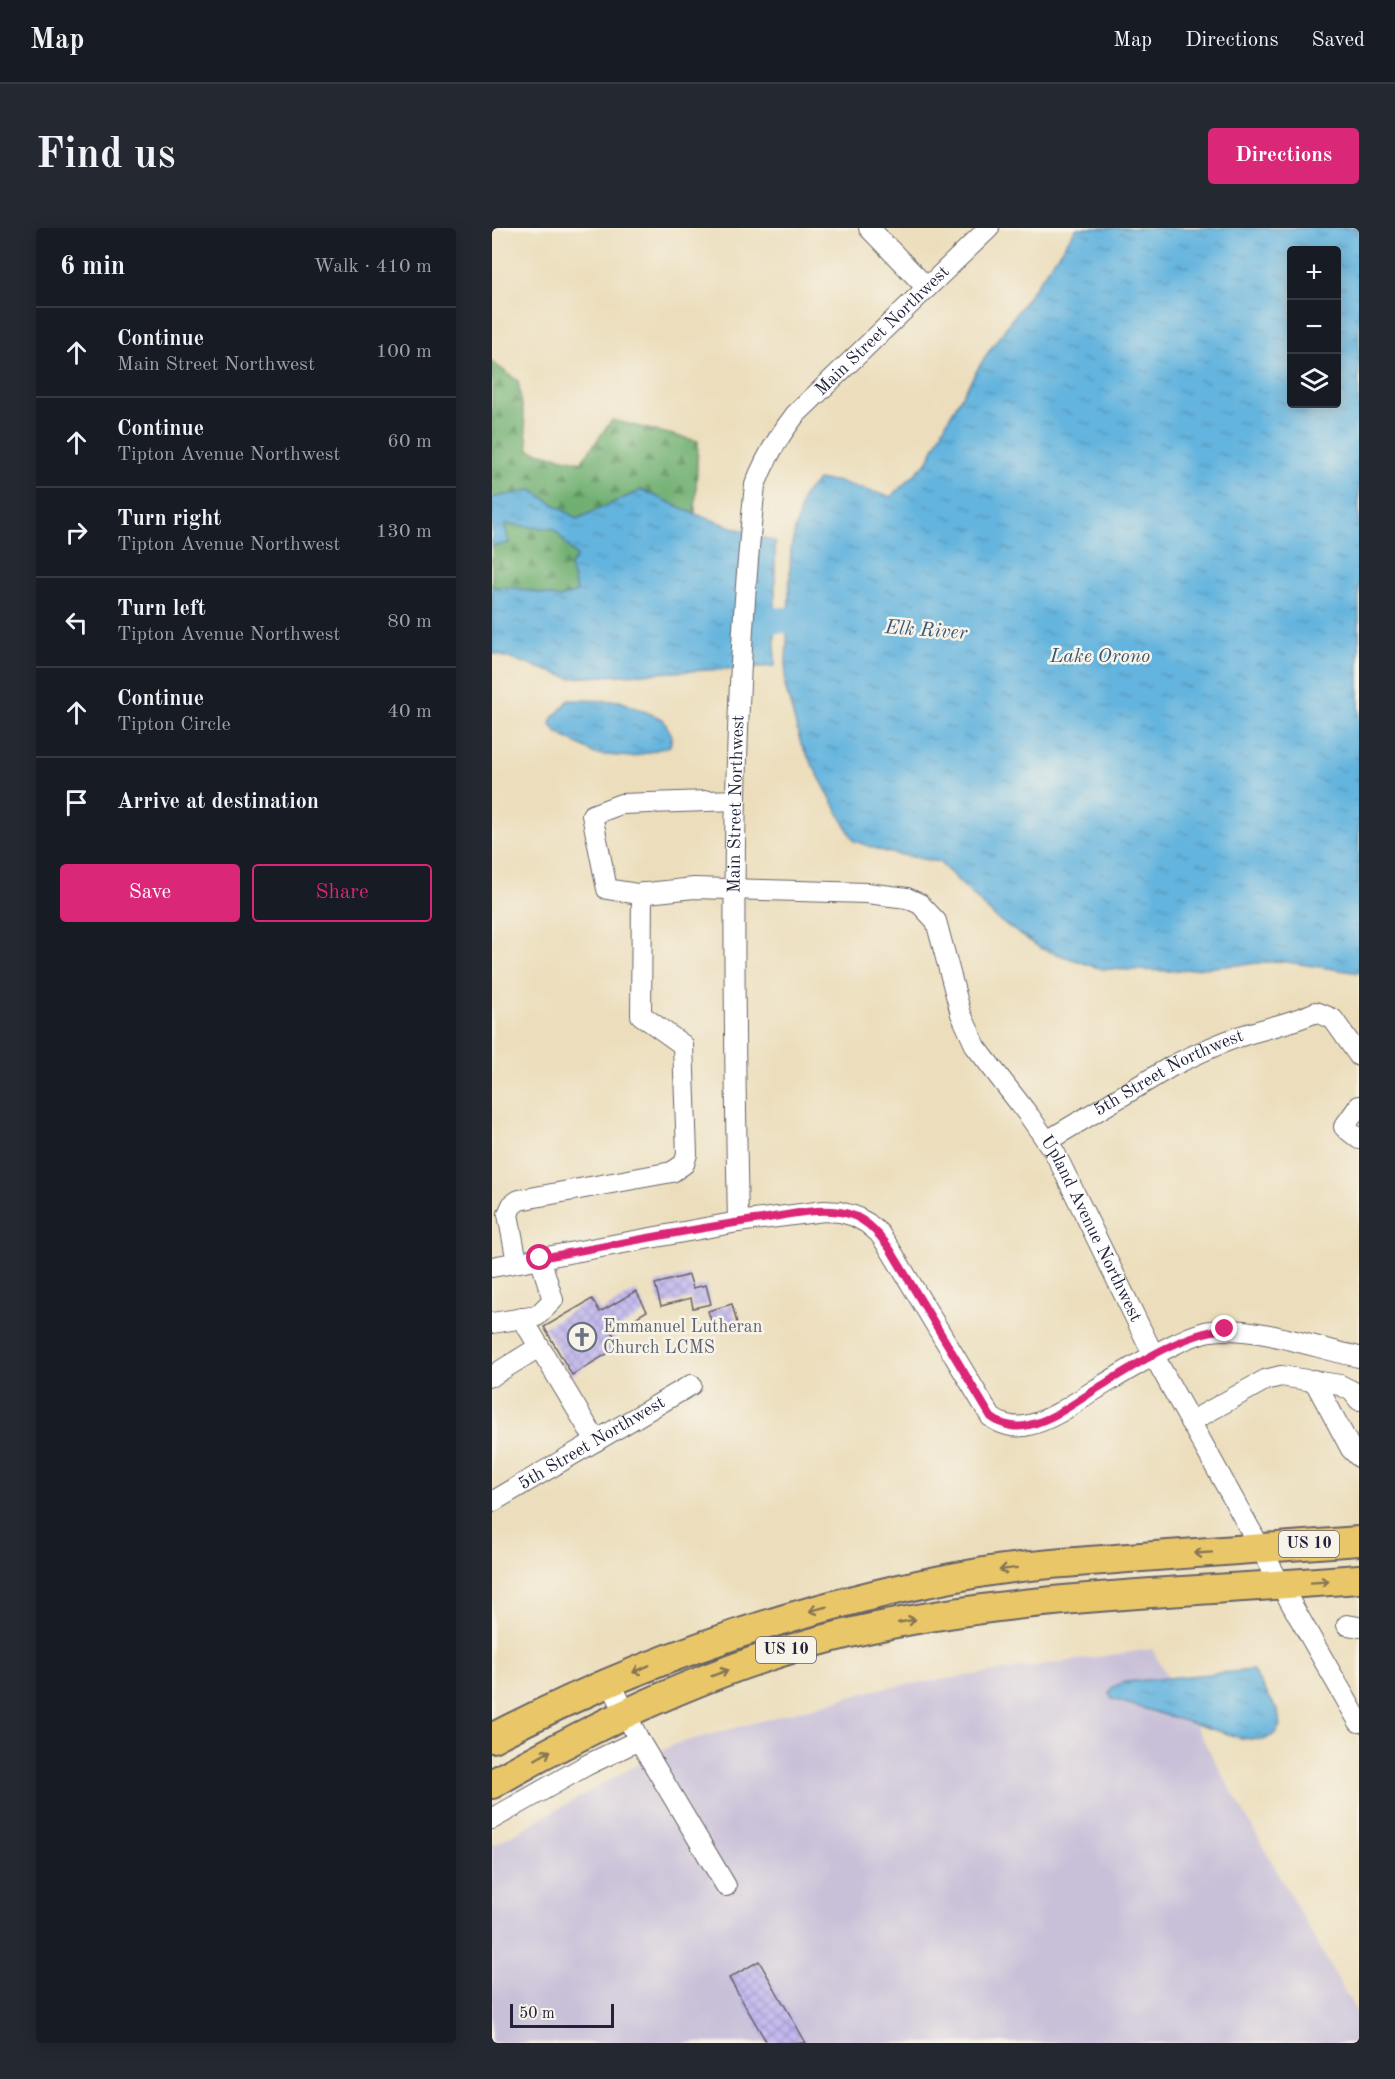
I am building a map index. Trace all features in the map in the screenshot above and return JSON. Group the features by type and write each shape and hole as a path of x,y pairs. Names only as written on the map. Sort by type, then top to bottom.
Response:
{"highway":[{"name":"US 10","path":"492,1738 536,1715 665,1658 736,1633 820,1608 901,1588 1031,1566 1359,1541"},
{"name":"US 10","path":"492,1784 552,1749 625,1713 716,1674 833,1637 924,1617 1003,1606 1359,1579"}],"street":[{"path":"869,228 927,288"},
{"name":"Main Street Northwest","path":"738,1222 733,889 739,694 754,485 777,438 795,415 989,228"},
{"name":"Upland Avenue Northwest","path":"736,800 621,804 592,816 607,889 642,893 694,888 867,893 906,898 920,904 936,921 961,1014 976,1047 1047,1141 1065,1173 1154,1356 1359,1722"},
{"path":"517,1262 508,1214 512,1205 519,1200 672,1172 684,1164 687,1154 683,1045 641,1015 642,893"},
{"name":"5th Street Northwest","path":"1047,1141 1172,1065 1239,1036 1298,1020 1317,1012 1334,1019 1359,1056"},
{"path":"1359,1106 1344,1127 1359,1139"},
{"path":"492,1267 738,1222 824,1211 847,1214 867,1223 879,1233 991,1417 999,1423 1027,1426 1075,1404 1154,1356 1208,1331 1243,1330 1359,1358"},
{"path":"492,1323 537,1316 553,1300 540,1258"},
{"path":"522,1318 596,1441"},
{"path":"492,1376 539,1347"},
{"path":"1190,1422 1265,1380 1281,1376 1340,1386 1352,1391 1359,1401"},
{"path":"1314,1380 1351,1449 1359,1457"},
{"name":"5th Street Northwest","path":"492,1502 691,1385"},
{"path":"610,1682 639,1740 726,1886"},
{"path":"492,1819 587,1765 639,1740"}],"shaded area":[{"path":"1152,1649 1359,2017 1359,2043 492,2043 492,1846 672,1745 883,1688"}],"green space":[{"path":"492,362 518,381 529,450 581,462 612,420 698,441 695,514 642,490 577,519 532,490 492,498"},
{"path":"504,524 554,529 577,557 570,566 577,592 560,598 517,588 492,587 492,546 508,543"}],"water":[{"name":"Lake Orono","path":"1077,228 1359,228 1359,973 1281,961 1168,971 1102,969 1042,949 997,919 939,862 886,852 854,841 801,744 785,686 791,548 803,496 818,480 835,481 891,497 928,461 947,421 985,357"},
{"path":"532,490 577,519 642,490 695,514 775,542 775,666 571,678 492,653 492,587 517,588 560,598 577,592 570,566 577,557 554,529 505,524 509,543 492,546 492,498"},
{"path":"569,700 620,701 663,719 672,736 670,746 632,757 595,754 556,732 551,725 552,719"},
{"path":"1252,1670 1278,1711 1280,1726 1275,1734 1264,1740 1241,1738 1112,1699 1109,1693 1113,1687 1125,1682"}],"building":[{"path":"689,1275 693,1288 706,1285 711,1304 693,1308 691,1298 661,1306 655,1284"},
{"name":"Emmanuel Lutheran Church LCMS","path":"636,1291 647,1311 612,1332 620,1346 572,1375 544,1327 592,1299 600,1312"},
{"path":"732,1304 738,1327 715,1333 708,1311"},
{"path":"759,1961 806,2043 767,2043 729,1978"}],"waterway":[{"name":"Elk River","path":"741,621 788,620 821,623"}],"place":[{"name":"Emmanuel Lutheran Church LCMS","path":"582,1337"}],"route":[{"path":"540,1258 738,1222 807,1212 840,1212 854,1216 879,1233 890,1249 991,1417 999,1423 1012,1426 1027,1426 1039,1422 1075,1404 1176,1344 1208,1331 1225,1329"}]}
